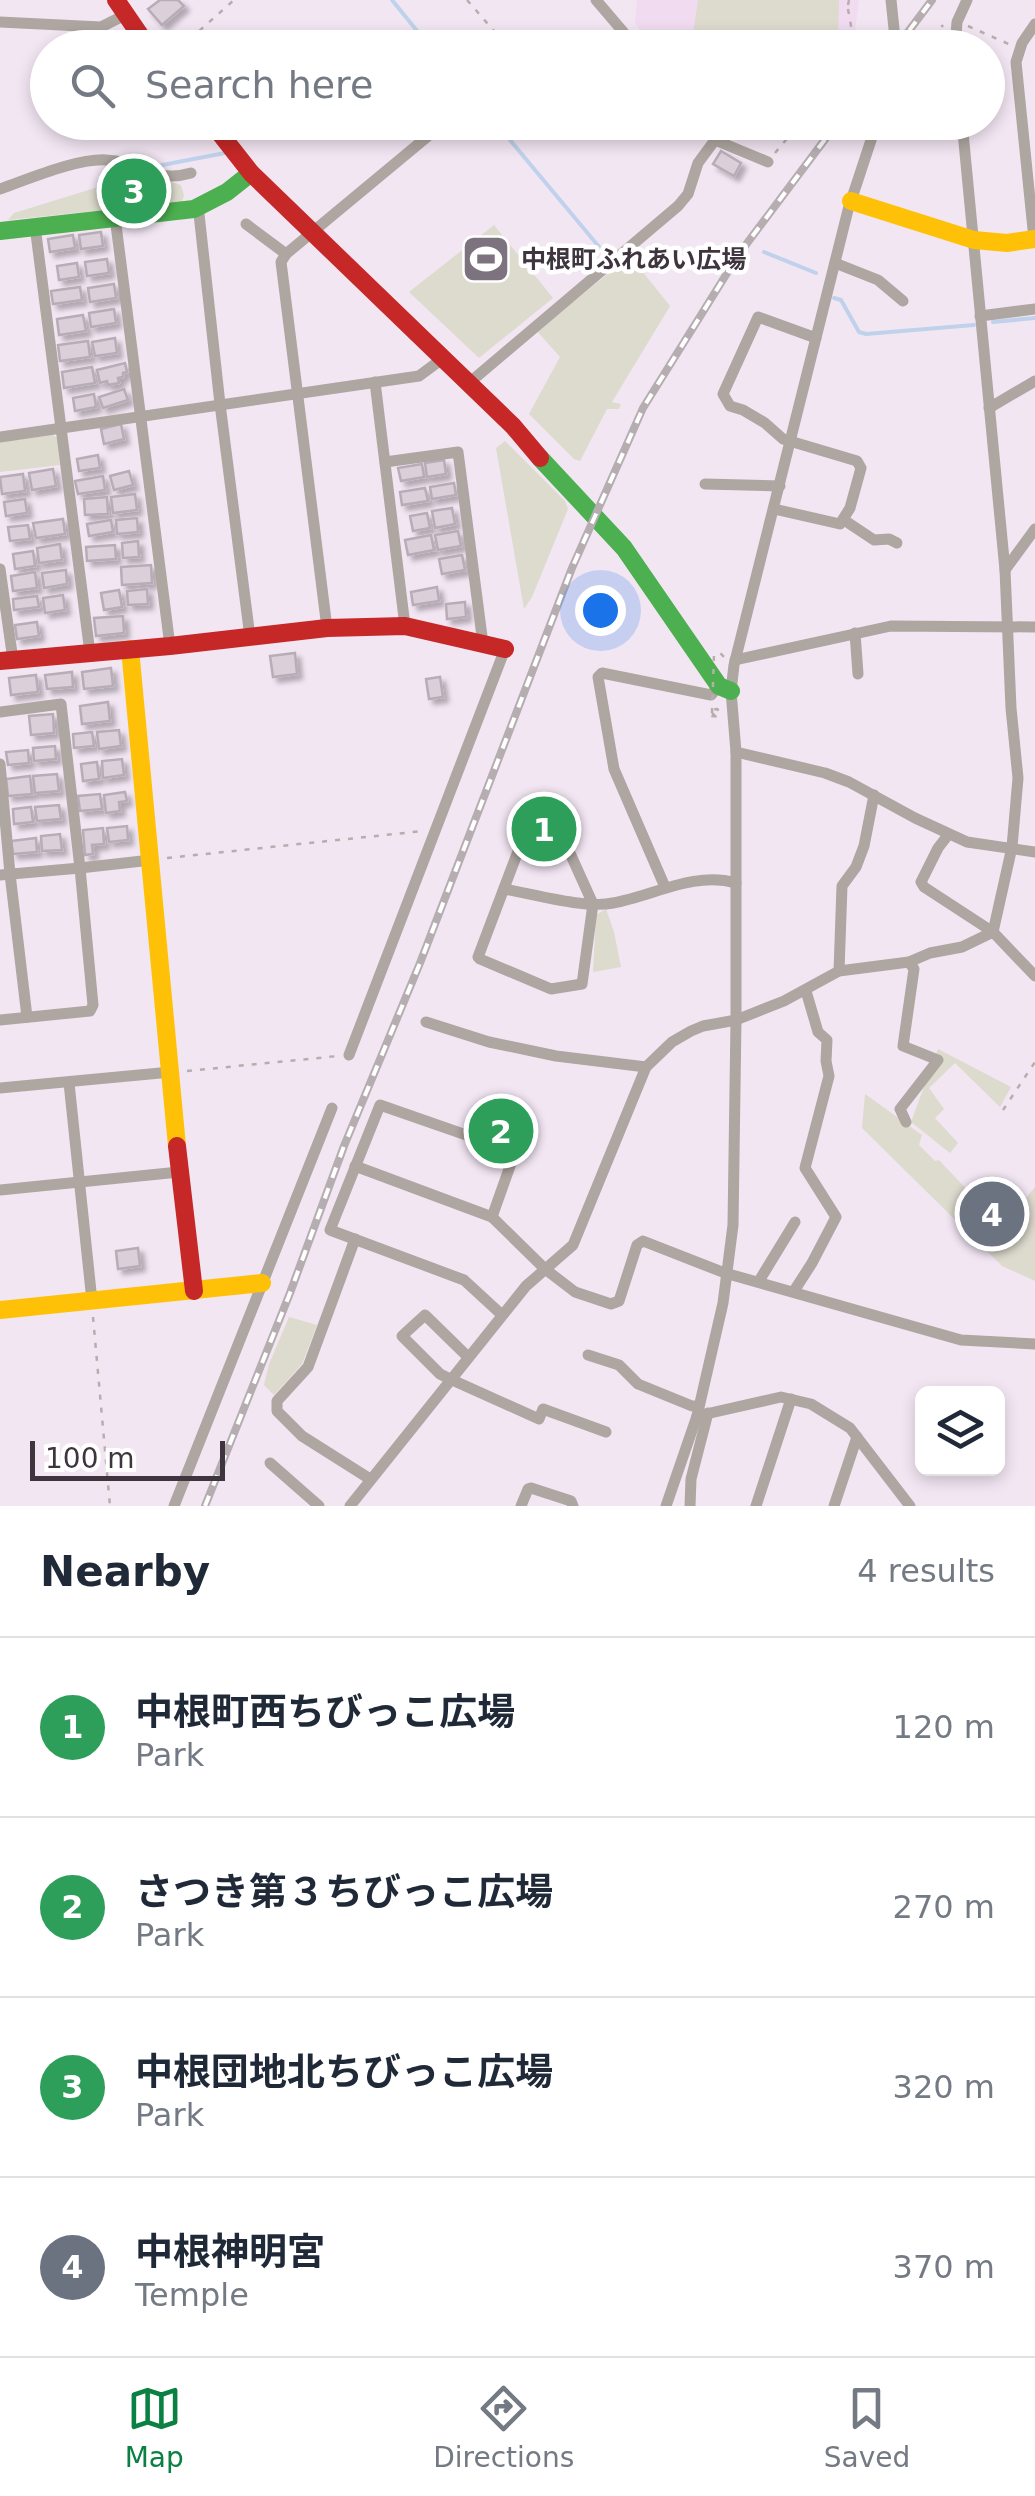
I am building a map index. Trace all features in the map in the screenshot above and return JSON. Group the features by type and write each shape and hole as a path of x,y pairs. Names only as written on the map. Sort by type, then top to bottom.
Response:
{"street":[{"path":"596,0 622,30"},
{"path":"891,0 894,30"},
{"path":"956,30 968,0"},
{"path":"0,22 102,27 120,8 136,30"},
{"path":"851,202 974,240 1006,243 1034,239 1016,62 1019,48 1035,24"},
{"path":"225,140 251,173 525,439 624,548 725,688"},
{"path":"327,628 281,262 425,140"},
{"path":"469,383 678,206 688,194 698,163 714,140 768,162"},
{"path":"690,1506 735,1198 736,752 725,688 851,202 871,140"},
{"path":"964,140 1005,570 1018,778 1012,847 993,932"},
{"path":"0,189 49,172 110,159 174,178 191,173"},
{"path":"0,231 194,208 226,192 251,173"},
{"path":"194,208 199,214 250,637"},
{"path":"115,217 170,646"},
{"path":"246,224 286,254"},
{"path":"34,226 90,653"},
{"path":"835,263 878,280 903,301"},
{"path":"980,316 1035,309"},
{"path":"774,510 836,525 844,520 860,464 790,442 743,410 730,406 723,394 758,317 816,338"},
{"path":"0,437 419,376 442,359"},
{"path":"989,408 1035,381"},
{"path":"375,382 405,626"},
{"path":"385,462 458,452 484,644"},
{"path":"705,484 780,486"},
{"path":"844,520 874,540 889,538 897,543"},
{"path":"1005,570 1035,529"},
{"path":"0,569 6,661 327,628 405,626 504,649 349,1055"},
{"path":"732,659 891,626 1035,627"},
{"path":"856,632 858,674"},
{"path":"130,650 179,1172 194,1290"},
{"path":"665,887 614,769 598,678 602,673 712,695 725,688"},
{"path":"0,712 62,704 93,1005 90,1011 0,1020"},
{"path":"736,752 849,782 967,842 1035,852"},
{"path":"0,764 5,875 27,1017"},
{"path":"840,971 842,886 864,846 874,795"},
{"path":"545,798 593,904 582,984 552,989 478,956 538,801 545,798"},
{"path":"948,835 921,882 924,887 993,932 1035,976"},
{"path":"5,875 151,860"},
{"path":"504,889 612,904 665,887 708,880 736,883"},
{"path":"350,1506 526,1286 573,1245 646,1068 672,1042 703,1026 736,1020 806,991 840,971 909,962 962,947 993,932"},
{"path":"906,1122 900,1109 938,1060 904,1046 914,970 909,962"},
{"path":"794,1291 836,1218 805,1168 829,1076 828,1040 818,1032 806,991"},
{"path":"426,1022 539,1053 646,1068"},
{"path":"0,1088 171,1072"},
{"path":"69,1083 92,1301"},
{"path":"492,1218 515,1152 380,1105 330,1230 464,1280 502,1315"},
{"path":"174,1506 332,1108"},
{"path":"355,1166 492,1218 576,1292 611,1304 619,1301 637,1245 643,1242 725,1272 961,1340 1035,1344"},
{"path":"0,1190 179,1172"},
{"path":"759,1281 795,1222"},
{"path":"355,1239 308,1367 277,1401 277,1410 302,1436 370,1479"},
{"path":"0,1310 262,1283"},
{"path":"468,1357 425,1314 402,1336 450,1380 539,1420 543,1409 606,1432"},
{"path":"588,1356 619,1365 638,1384 701,1412 781,1397 811,1404 850,1428 910,1506"},
{"path":"756,1506 790,1399"},
{"path":"666,1506 701,1412"},
{"path":"834,1506 857,1437"},
{"path":"270,1463 319,1506"},
{"path":"522,1506 528,1488 570,1500 573,1506"}],"path":[{"path":"222,0 227,6"},
{"path":"200,30 234,0"},
{"path":"467,0 492,30"},
{"path":"848,5 852,30"},
{"path":"940,30 947,21 976,30"},
{"path":"1005,42 1019,48"},
{"path":"768,162 786,140"},
{"path":"728,718 713,716 712,710 717,709 718,715 714,716 712,713 714,663 714,655 720,653 722,656 724,657 717,661 714,658 718,654 720,654 723,654 732,659"},
{"path":"151,860 435,830"},
{"path":"171,1072 349,1055"},
{"path":"1003,1110 1035,1062"},
{"path":"92,1301 110,1506"}],"shaded area":[{"path":"637,0 859,0 855,30 640,30 635,23"},
{"path":"698,0 839,0 838,30 694,30"},
{"path":"107,162 181,185 182,202 8,220 14,213 108,182 111,169"},
{"name":"中根町ふれあい広場","path":"494,225 553,298 479,358 409,292"},
{"path":"630,256 670,306 612,402 621,404 619,409 607,409 580,461 529,414 560,357 537,331"},
{"path":"53,435 57,438 60,465 0,472 0,442"},
{"path":"505,441 565,501 568,509 524,609 496,448"},
{"path":"606,909 621,967 593,972 596,915"},
{"path":"938,1049 1011,1087 1000,1107 955,1063 929,1088 944,1109 935,1118 958,1143 950,1153 911,1122"},
{"path":"865,1094 922,1135 919,1145 935,1161 939,1160 989,1213 1000,1203 1013,1214 1035,1187 1035,1281 1002,1266 862,1128"},
{"path":"491,1110 527,1129 521,1146 514,1149 474,1133 480,1119"},
{"path":"289,1317 317,1325 302,1364 274,1395 264,1385"}],"building":[{"path":"160,0 178,0 184,6 162,25 148,9"},
{"path":"721,151 741,163 734,176 713,164"},
{"path":"101,232 103,246 81,249 79,235"},
{"path":"73,235 75,248 50,252 48,239"},
{"path":"107,259 109,273 87,276 85,262"},
{"path":"77,263 79,277 59,280 57,266"},
{"path":"114,284 116,298 90,302 88,288"},
{"path":"80,287 82,300 53,304 51,291"},
{"path":"114,309 116,323 91,327 89,313"},
{"path":"83,315 86,331 59,335 57,319"},
{"path":"115,338 117,353 95,356 92,342"},
{"path":"88,341 90,357 60,361 58,345"},
{"path":"125,363 127,372 118,378 119,383 100,383 97,370"},
{"path":"92,367 95,383 64,388 62,372"},
{"path":"124,389 128,400 103,408 99,397"},
{"path":"94,394 96,407 75,411 73,398"},
{"path":"121,424 124,439 104,444 101,429"},
{"path":"98,455 100,468 79,471 77,459"},
{"path":"444,460 446,474 427,477 425,463"},
{"path":"422,464 424,477 401,481 398,468"},
{"path":"53,469 56,486 32,490 29,473"},
{"path":"129,471 133,485 114,490 110,476"},
{"path":"23,474 25,491 2,494 0,477"},
{"path":"103,476 105,490 78,494 75,481"},
{"path":"454,483 456,495 432,499 430,487"},
{"path":"425,488 428,501 402,505 400,492"},
{"path":"135,494 137,510 113,513 111,497"},
{"path":"107,497 108,514 85,515 84,499"},
{"path":"25,499 27,513 6,516 4,502"},
{"path":"452,508 455,524 435,528 432,511"},
{"path":"427,513 430,528 413,531 410,516"},
{"path":"137,518 138,532 117,534 116,520"},
{"path":"63,519 65,534 36,538 33,523"},
{"path":"111,520 113,532 89,536 87,524"},
{"path":"28,525 30,539 10,541 8,527"},
{"path":"458,531 461,546 438,550 435,535"},
{"path":"431,535 434,550 408,555 405,540"},
{"path":"138,541 139,557 123,558 122,543"},
{"path":"60,544 62,560 39,563 37,548"},
{"path":"115,545 116,559 87,561 86,547"},
{"path":"33,551 35,566 15,569 13,554"},
{"path":"462,555 465,570 442,574 439,559"},
{"path":"151,565 152,583 122,585 121,567"},
{"path":"66,570 67,584 44,588 42,573"},
{"path":"35,572 37,588 13,591 11,576"},
{"path":"437,587 439,601 413,605 411,592"},
{"path":"147,589 148,604 128,605 127,591"},
{"path":"119,590 122,607 104,610 101,593"},
{"path":"63,595 65,610 45,613 43,598"},
{"path":"37,596 39,607 14,610 13,599"},
{"path":"465,602 466,617 447,619 446,604"},
{"path":"123,616 124,633 96,636 94,618"},
{"path":"37,622 39,636 17,639 15,625"},
{"path":"295,653 297,674 273,677 270,656"},
{"path":"111,668 113,686 84,689 82,672"},
{"path":"72,672 73,687 47,689 45,675"},
{"path":"36,675 38,692 11,695 9,678"},
{"path":"440,677 443,697 429,699 426,679"},
{"path":"108,702 110,721 82,724 80,706"},
{"path":"53,714 54,733 31,735 29,716"},
{"path":"119,730 121,746 99,749 97,732"},
{"path":"92,732 94,746 74,748 73,734"},
{"path":"55,746 56,759 34,761 33,748"},
{"path":"28,750 29,763 8,765 6,752"},
{"path":"122,759 124,775 103,778 102,761"},
{"path":"97,762 99,779 83,781 81,764"},
{"path":"57,774 59,791 35,793 33,776"},
{"path":"30,776 32,794 8,796 6,779"},
{"path":"125,792 127,801 119,802 120,811 106,813 104,795"},
{"path":"100,794 102,809 80,811 78,796"},
{"path":"59,805 61,819 37,821 35,807"},
{"path":"31,807 33,822 14,824 13,809"},
{"path":"127,826 128,840 109,842 107,828"},
{"path":"103,828 104,844 92,845 93,854 85,855 83,830"},
{"path":"60,834 62,850 42,851 41,836"},
{"path":"36,838 37,852 13,854 11,841"},
{"path":"138,1248 140,1266 118,1269 116,1251"}],"waterway":[{"path":"392,0 416,30"},
{"path":"510,140 600,248"},
{"path":"157,166 225,153"},
{"path":"764,252 816,273"},
{"path":"834,298 841,300 859,332 866,334 974,325"},
{"path":"993,322 1035,318"}],"railway":[{"path":"910,30 932,0"},
{"path":"205,1506 572,568 643,408 739,254 824,140"}],"traffic: fast":[{"path":"0,231 194,209 227,192 251,173"},
{"path":"540,458 624,548 719,686 731,691"}],"traffic: slow":[{"path":"851,201 974,240 1007,243 1035,239"},
{"path":"130,649 177,1146"},
{"path":"0,1310 262,1283"}],"traffic: jam":[{"path":"116,0 137,30"},
{"path":"225,140 251,173 513,426 540,458"},
{"path":"0,661 327,628 405,626 505,649"},
{"path":"177,1146 194,1291"}],"place":[{"name":"中根団地北ちびっこ広場","path":"134,191"},
{"name":"中根町ふれあい広場","path":"486,259"},
{"name":"中根町西ちびっこ広場","path":"544,829"},
{"name":"さつき第３ちびっこ広場","path":"501,1131"},
{"name":"中根神明宮","path":"992,1214"}]}
